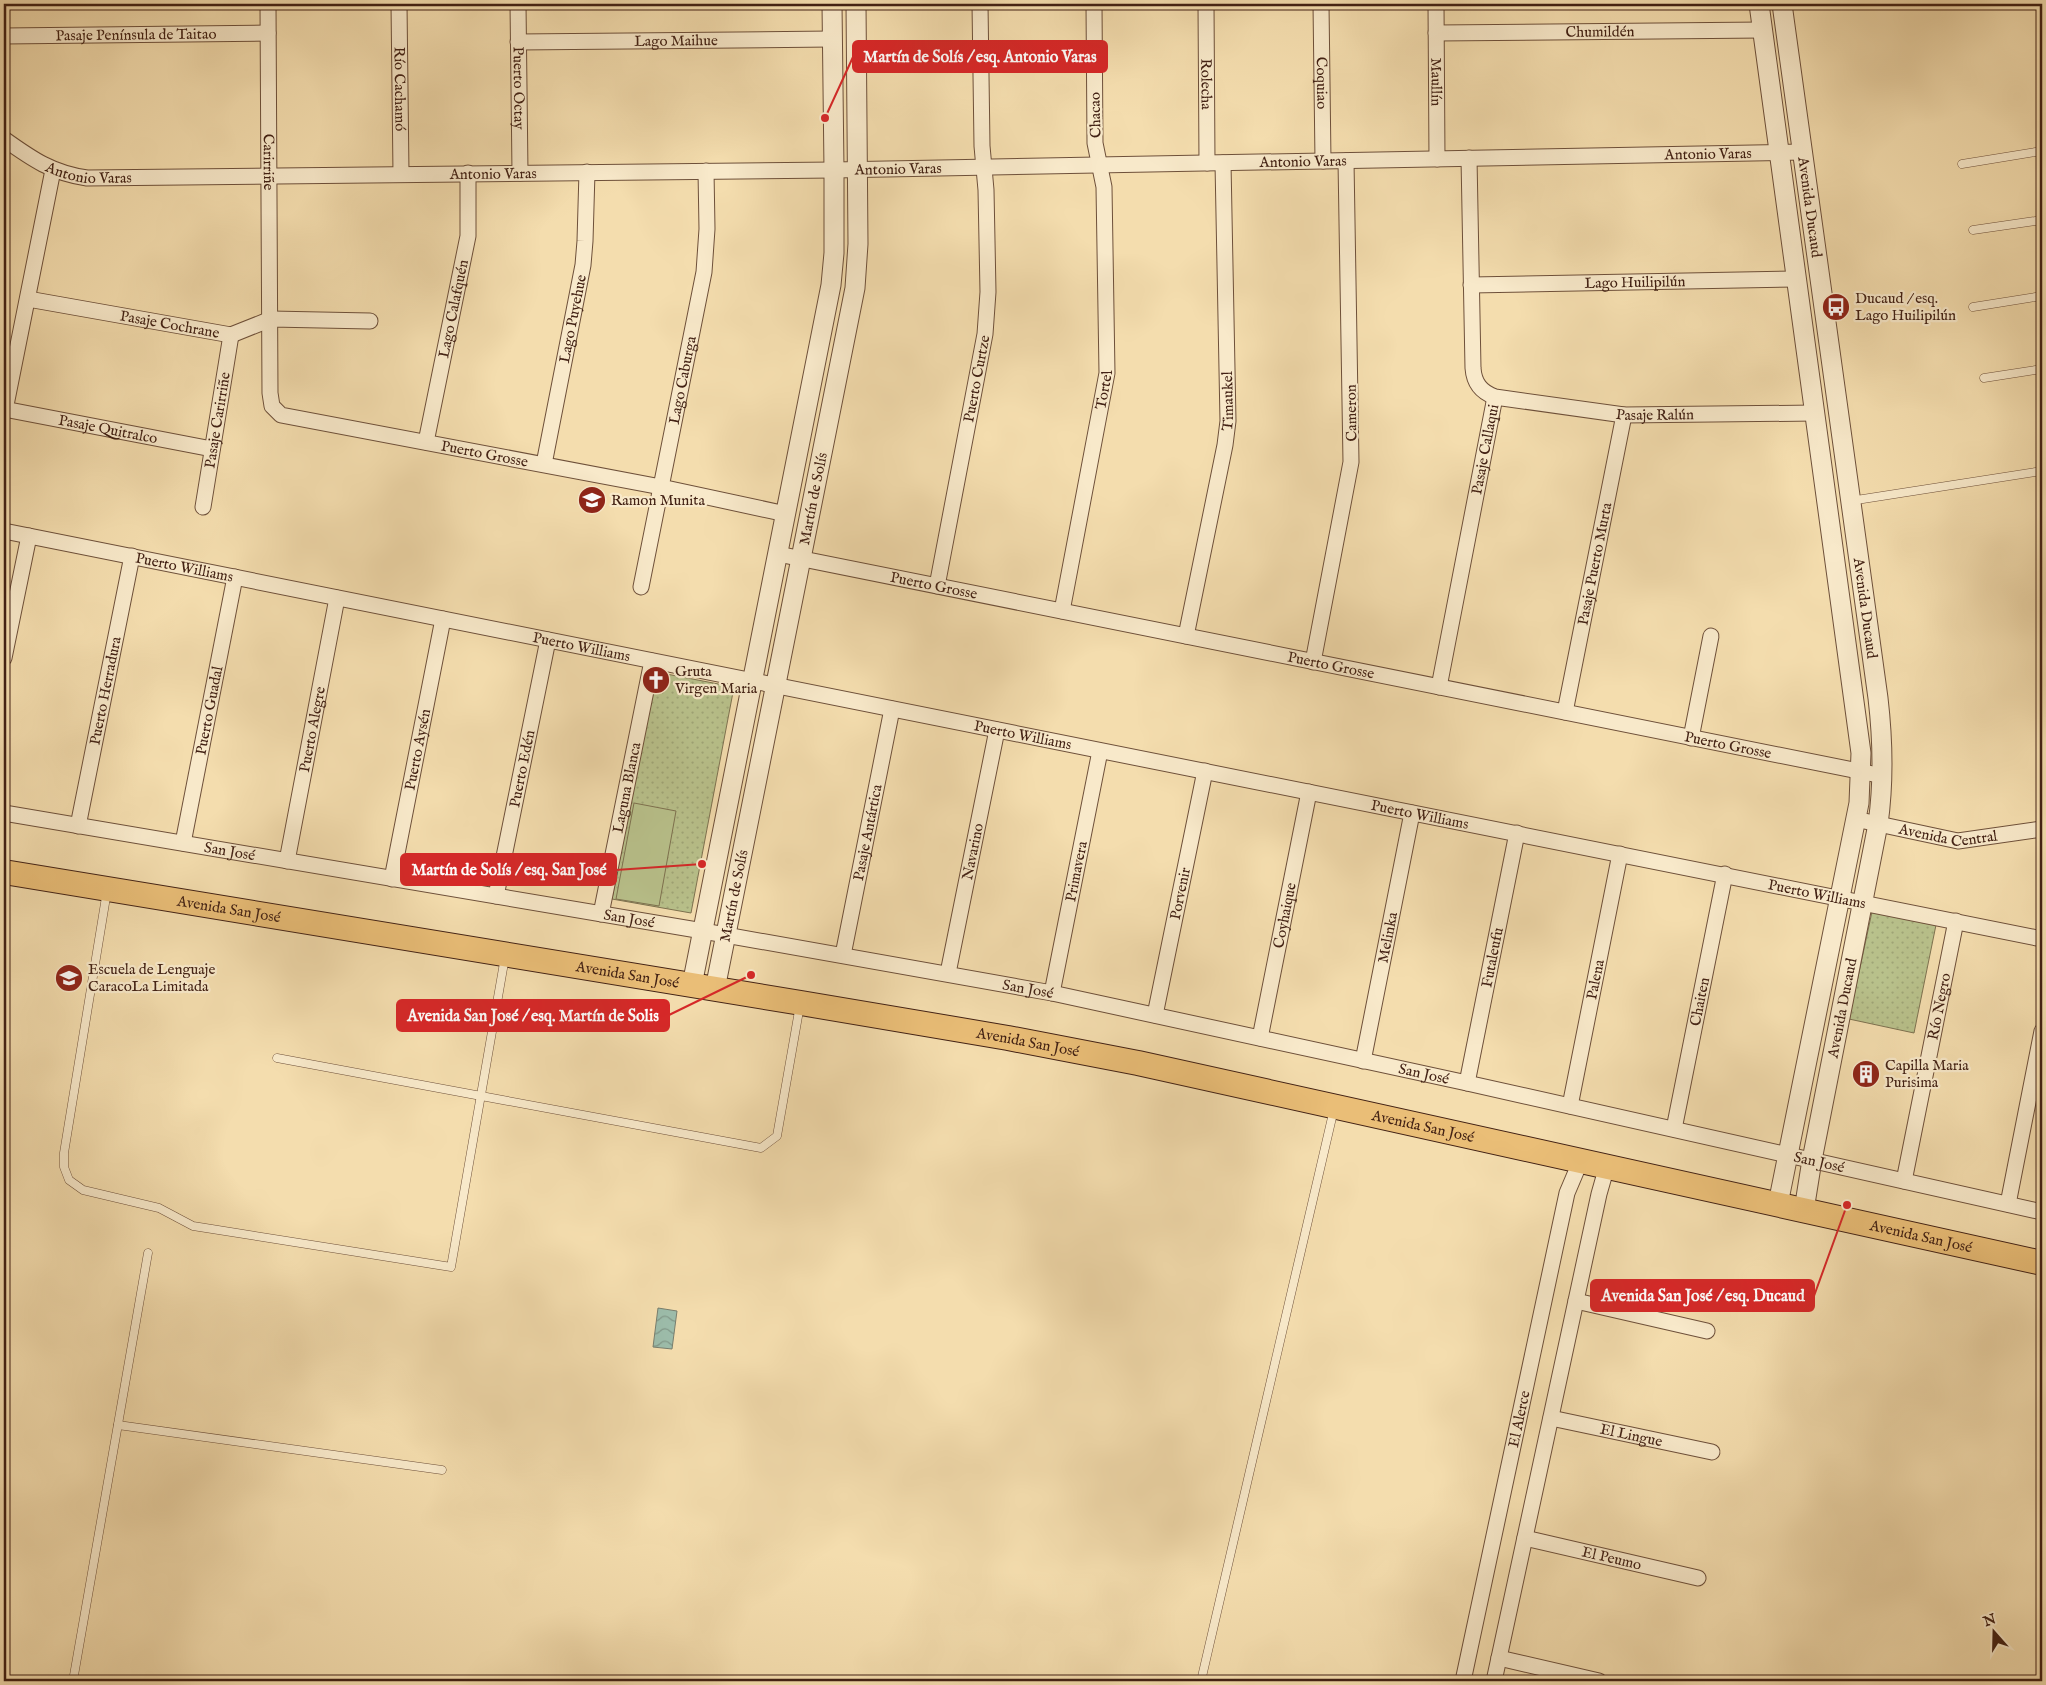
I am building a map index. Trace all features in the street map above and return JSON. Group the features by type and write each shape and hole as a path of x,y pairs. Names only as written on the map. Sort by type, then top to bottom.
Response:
{"main road":[{"name":"Avenida San José","path":"4,872 801,1003 1121,1059 2042,1262"}],"street":[{"name":"Carirriñe","path":"268,4 271,318"},
{"name":"Río Cachamó","path":"399,4 401,174"},
{"name":"Puerto Octay","path":"518,4 520,173"},
{"name":"Martín de Solís","path":"703,987 703,931 831,285 834,253 832,4"},
{"name":"Martín de Solís","path":"703,987 726,935 855,288 858,244 856,4"},
{"name":"Puerto Curtze","path":"937,586 988,313 986,190 982,146 980,4"},
{"name":"Chacao","path":"1094,4 1095,143 1100,165"},
{"name":"Rolecha","path":"1206,4 1207,163"},
{"name":"Coquiao","path":"1321,4 1323,161"},
{"name":"Maullín","path":"1436,4 1437,159"},
{"name":"Avenida Ducaud","path":"1759,4 1860,734 1861,772 1855,818 1840,897 1778,1204"},
{"name":"Avenida Ducaud","path":"1782,4 1878,698 1882,733 1883,776 1878,824 1812,1160 1804,1210"},
{"name":"Chumildén","path":"1436,34 1763,30"},
{"name":"Pasaje Península de Taitao","path":"4,36 268,33"},
{"name":"Lago Maihue","path":"518,42 832,39"},
{"name":"Antonio Varas","path":"4,139 52,170 87,178 269,174 858,170 1802,152"},
{"name":"Pasaje Callaqui","path":"1439,687 1495,397 1479,387 1473,374 1469,158"},
{"name":"Cameron","path":"1312,662 1351,462 1346,160"},
{"name":"Timaukel","path":"1186,636 1225,445 1228,421 1223,163"},
{"name":"Tortel","path":"1062,611 1107,373 1104,187 1100,165"},
{"path":"5,409 52,170"},
{"name":"Lago Caburga","path":"641,587 704,272 707,237 706,171"},
{"name":"Lago Puyehue","path":"544,464 583,265 587,172"},
{"name":"Lago Calafquén","path":"426,442 468,236 468,173"},
{"name":"Lago Huilipilún","path":"1471,285 1797,279"},
{"name":"Pasaje Cochrane","path":"28,299 231,335 271,318 370,321"},
{"name":"Puerto Grosse","path":"271,318 270,393 272,406 281,415 544,464 786,514"},
{"name":"Pasaje Carirriñe","path":"202,507 231,335"},
{"name":"Pasaje Ralún","path":"1495,397 1624,415 1815,413"},
{"name":"Pasaje Quitralco","path":"5,409 212,449"},
{"name":"Pasaje Puerto Murta","path":"1565,712 1624,415"},
{"name":"Puerto Williams","path":"4,531 752,682 1840,897 2042,939"},
{"path":"4,658 29,536"},
{"name":"Puerto Grosse","path":"778,554 1883,776"},
{"name":"Puerto Herradura","path":"78,826 132,556"},
{"name":"Puerto Guadal","path":"183,843 235,577"},
{"name":"Puerto Alegre","path":"287,861 337,598"},
{"name":"Puerto Aysén","path":"392,879 443,619"},
{"path":"1691,738 1711,636"},
{"name":"Puerto Edén","path":"496,896 548,640"},
{"name":"Laguna Blanca","path":"601,914 652,661"},
{"name":"Pasaje Antártica","path":"843,955 892,709"},
{"name":"Navarino","path":"948,974 997,730"},
{"name":"Primavera","path":"1052,993 1100,751"},
{"name":"Porvenir","path":"1155,1015 1205,771"},
{"name":"Coyhaique","path":"1260,1038 1309,792"},
{"name":"San José","path":"4,813 843,955 1052,993 1467,1083 2042,1212"},
{"name":"Melinka","path":"1363,1061 1412,813"},
{"name":"Avenida Central","path":"1855,818 1958,841 2042,829"},
{"name":"Futaleufu","path":"1467,1083 1517,833"},
{"name":"Palena","path":"1570,1106 1620,854"},
{"name":"Chaiten","path":"1674,1129 1725,874"},
{"name":"Río Negro","path":"1904,1180 1956,921"},
{"path":"2008,1204 2042,1031"},
{"name":"El Alerce","path":"1463,1681 1567,1193 1581,1160"},
{"name":"El Alerce","path":"1494,1681 1599,1194 1607,1166"},
{"path":"1576,1301 1707,1331"},
{"name":"El Lingue","path":"1551,1418 1712,1452"},
{"name":"El Peumo","path":"1525,1538 1698,1578"},
{"path":"1499,1658 1599,1681"}],"lane":[{"path":"1962,164 2042,151"},
{"path":"1973,230 2042,220"},
{"path":"1973,307 2042,296"},
{"path":"1984,378 2042,369"},
{"path":"1850,501 2042,472"},
{"path":"107,889 64,1153 64,1167 69,1180 82,1190 159,1208 193,1226 451,1267 505,955"},
{"path":"277,1058 761,1148 777,1136 801,1003"},
{"path":"1201,1681 1335,1106"},
{"path":"73,1681 148,1253"},
{"path":"118,1425 442,1470"}],"green space":[{"path":"656,672 734,687 691,913 612,899"},
{"path":"634,803 676,811 659,906 616,899"},
{"path":"1873,907 1937,920 1914,1033 1849,1019"}],"water":[{"path":"658,1308 677,1311 672,1349 653,1347"}],"place":[{"name":"Martín de Solís / esq. Antonio Varas","path":"825,118"},
{"name":"Ducaud / esq. Lago Huilipilún","path":"1836,307"},
{"name":"Ramon Munita","path":"592,500"},
{"name":"Gruta Virgen Maria","path":"656,680"},
{"name":"Martín de Solís / esq. San José","path":"702,864"},
{"name":"Avenida San José / esq. Martín de Solis","path":"751,975"},
{"name":"Escuela de Lenguaje CaracoLa Limitada","path":"69,978"},
{"name":"Capilla Maria Purisima","path":"1866,1074"},
{"name":"Avenida San José / esq. Ducaud","path":"1847,1205"}]}
